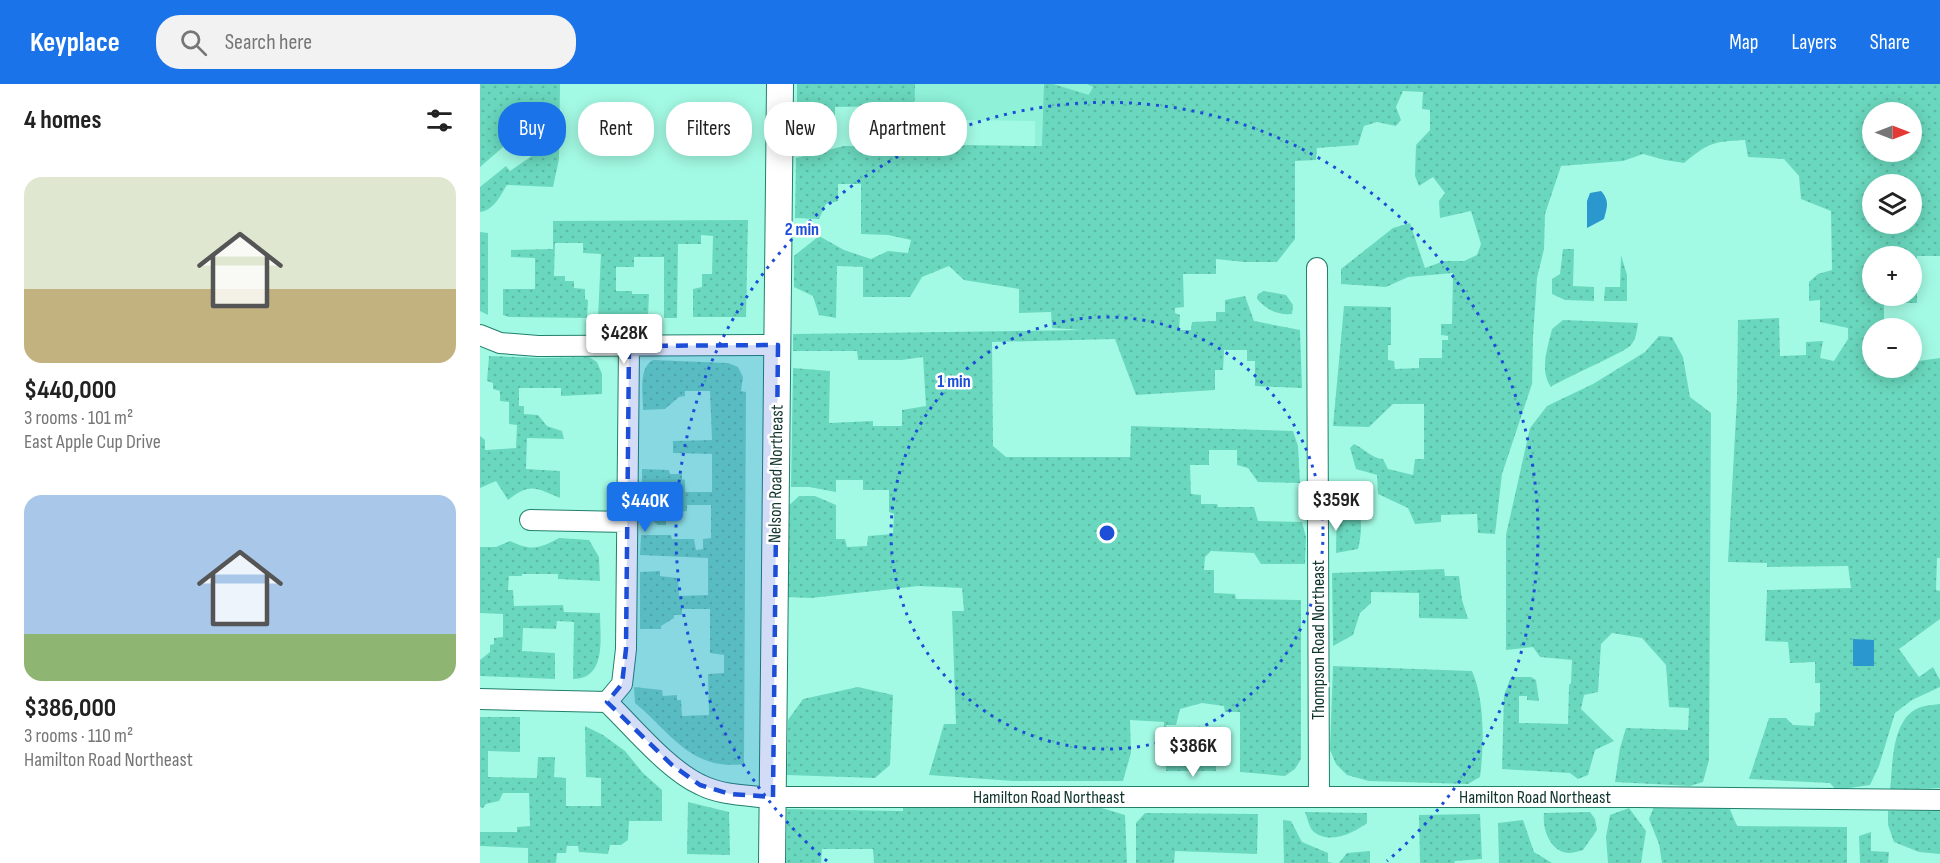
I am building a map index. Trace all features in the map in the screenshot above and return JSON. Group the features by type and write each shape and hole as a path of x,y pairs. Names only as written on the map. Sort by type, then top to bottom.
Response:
{"street":[{"name":"Nelson Road Northeast","path":"772,863 780,84"},
{"name":"Thompson Road Northeast","path":"1317,268 1319,797"},
{"path":"480,335 500,343 538,346 778,345"},
{"path":"480,699 607,702 622,684 626,649 629,346"},
{"path":"530,519 626,522"},
{"name":"Hamilton Road Northeast","path":"607,702 672,765 700,785 730,794 773,797 1940,800"}],"highlighted area":[{"path":"778,345 773,797 730,794 700,785 672,765 607,702 622,684 626,649 629,346"}],"shaded area":[{"path":"480,84 560,84 560,102 498,102 498,151 480,167"},
{"path":"797,84 915,84 915,102 849,102 849,107 837,107 837,102 797,102"},
{"path":"915,84 1137,84 1137,146 1035,146 1035,121 967,120 967,102 915,102"},
{"path":"1044,84 1053,84 1089,95 1093,87 1087,84 1940,84 1940,256 1922,256 1922,246 1862,246 1862,306 1884,306 1884,318 1862,318 1862,378 1922,378 1922,360 1940,358 1940,558 1937,558 1936,590 1940,591 1940,619 1899,649 1919,677 1933,667 1940,680 1940,687 1912,700 1895,713 1879,766 1870,785 1836,790 1830,783 1749,779 1769,718 1786,718 1793,725 1814,726 1815,713 1820,712 1820,683 1815,683 1815,662 1790,663 1788,642 1765,641 1767,590 1851,588 1848,566 1767,567 1767,563 1728,562 1737,398 1738,320 1779,318 1780,356 1806,355 1806,342 1823,341 1820,358 1834,361 1848,339 1848,328 1820,322 1820,300 1809,301 1809,282 1818,274 1832,270 1831,211 1801,199 1799,176 1784,159 1748,157 1745,140 1712,144 1684,163 1643,154 1623,161 1561,166 1545,214 1544,249 1537,278 1532,384 1502,474 1495,534 1478,533 1477,514 1441,515 1441,522 1415,524 1408,508 1378,494 1377,475 1356,469 1350,448 1354,444 1379,459 1383,459 1388,469 1413,475 1415,459 1424,459 1424,404 1393,404 1369,427 1333,426 1344,306 1391,307 1391,345 1388,345 1388,360 1394,361 1395,369 1419,368 1419,358 1442,358 1442,340 1448,340 1448,336 1441,335 1441,324 1452,324 1453,273 1408,277 1386,287 1341,284 1341,269 1393,228 1410,223 1425,268 1444,261 1464,261 1477,255 1481,244 1471,211 1440,218 1439,201 1445,193 1433,177 1419,186 1415,176 1416,145 1430,130 1430,110 1422,109 1423,92 1403,91 1396,107 1401,120 1396,126 1377,122 1364,126 1358,145 1317,148 1316,160 1295,161 1295,239 1277,262 1216,259 1216,274 1183,274 1184,307 1175,308 1175,313 1180,315 1179,330 1191,330 1192,322 1216,321 1216,312 1225,312 1225,300 1245,296 1254,321 1300,330 1302,388 1255,386 1255,361 1247,361 1247,350 1224,350 1223,370 1215,370 1215,390 1136,395 1115,339 992,342 993,446 1006,457 1130,457 1131,426 1293,431 1298,446 1300,483 1258,482 1248,468 1237,465 1237,450 1209,450 1209,465 1190,465 1191,494 1201,495 1201,504 1217,504 1218,507 1254,507 1258,521 1302,522 1306,537 1305,564 1261,564 1254,553 1211,551 1205,557 1204,570 1214,570 1214,593 1235,594 1236,599 1301,600 1301,759 1295,769 1285,776 1240,772 1240,712 1225,712 1224,706 1202,703 1180,709 1176,725 1166,725 1166,745 1190,745 1193,755 1216,754 1216,771 1166,771 1164,722 1130,720 1131,753 1123,781 1013,781 929,775 944,724 956,724 952,611 964,611 962,588 919,586 811,598 786,597 785,509 799,496 815,496 836,505 836,539 845,539 847,547 867,546 868,536 893,534 894,514 889,512 889,490 863,490 863,480 836,480 836,492 809,487 791,487 793,368 830,371 829,423 873,421 873,426 902,426 902,410 926,406 923,357 902,360 858,360 857,351 793,351 793,334 1082,330 1052,328 1051,312 1019,313 1019,289 964,280 949,266 922,277 910,297 863,297 863,267 837,266 836,318 819,315 813,296 794,287 794,256 819,236 844,250 871,259 888,251 908,253 911,240 888,235 861,234 861,184 838,184 838,201 826,204 819,219 795,218 796,158 837,156 837,148 849,146 849,156 967,156 967,145 1042,146"},
{"path":"532,156 559,156 553,187 507,185 493,205 480,212 480,187 506,166 510,171"},
{"path":"748,220 746,317 693,317 693,289 702,287 702,274 712,274 713,236 701,235 701,244 678,244 677,318 664,318 664,257 634,257 634,267 616,267 616,291 649,294 648,316 598,317 601,254 583,253 583,243 555,243 554,276 565,276 565,281 574,281 574,288 585,289 585,299 588,300 587,318 503,315 503,289 535,289 535,258 511,257 511,250 553,249 553,221"},
{"path":"480,232 488,233 488,315 480,311"},
{"path":"1563,249 1574,249 1573,286 1594,287 1594,301 1565,300 1552,294 1552,279 1560,274"},
{"path":"1621,255 1627,275 1627,301 1604,301 1605,287 1620,287"},
{"path":"1264,291 1286,295 1293,305 1292,314 1277,313 1265,306 1257,299 1258,294"},
{"path":"1563,320 1638,323 1634,340 1627,348 1551,387 1547,381 1545,366 1547,351 1552,329"},
{"path":"1659,336 1672,337 1683,357 1690,397 1711,413 1709,760 1703,782 1690,786 1615,782 1620,748 1626,728 1688,730 1689,708 1669,707 1666,665 1642,638 1612,633 1601,644 1598,692 1584,695 1581,709 1614,741 1595,750 1588,775 1578,779 1570,773 1502,769 1504,695 1511,677 1531,677 1536,680 1539,701 1527,700 1527,696 1519,696 1519,723 1568,724 1572,660 1540,657 1533,647 1506,650 1506,535 1530,428 1547,406 1593,384 1645,352"},
{"path":"489,356 589,357 597,362 602,374 602,394 561,396 561,388 519,388 519,406 524,406 524,414 538,415 547,426 562,431 564,439 527,438 526,469 560,471 560,498 533,488 522,491 508,500 496,481 480,488 480,436 485,440 485,450 516,448 517,425 509,424 509,402 500,401 500,391 493,389 493,383 487,381"},
{"path":"653,360 728,363 738,367 743,377 741,391 746,392 744,764 726,765 696,756 671,737 635,703 634,687 662,690 663,696 677,695 677,700 681,700 682,716 709,715 708,674 724,673 724,655 710,653 710,609 682,609 682,615 674,615 674,618 661,626 661,629 640,629 640,572 660,571 660,576 678,578 679,596 708,595 708,558 640,555 641,535 671,535 672,539 694,539 696,550 703,549 703,539 711,538 711,505 687,505 687,511 666,514 666,525 658,525 649,517 642,517 642,469 669,470 670,474 682,474 682,479 685,480 685,492 712,492 712,454 673,453 673,441 712,440 710,391 685,391 685,396 679,397 665,409 643,410 643,375 648,364"},
{"path":"1337,494 1348,496 1355,502 1360,515 1361,529 1358,549 1336,553"},
{"path":"559,538 589,540 599,557 600,581 558,579 558,574 522,574 522,576 509,576 508,590 513,590 514,606 563,605 564,612 600,613 599,655 592,672 584,677 573,679 574,622 557,621 556,629 523,628 522,651 555,653 555,679 480,676 480,660 490,652 490,645 494,644 494,638 503,637 503,614 480,613 480,547 496,547 510,541 535,547 546,545"},
{"path":"1444,569 1445,576 1459,576 1462,600 1468,619 1419,618 1419,593 1371,592 1371,603 1360,613 1353,635 1333,646 1332,573"},
{"path":"1333,666 1472,671 1481,709 1480,777 1468,784 1369,781 1347,775 1336,764 1330,750"},
{"path":"858,687 893,695 890,765 875,778 787,775 788,720 803,699"},
{"path":"1940,704 1940,788 1890,790 1895,743 1904,721 1911,712 1921,707"},
{"path":"480,717 520,717 520,752 488,751 488,777 537,778 538,757 555,757 554,777 566,778 566,806 601,806 601,778 586,777 585,726 603,735 625,751 643,773 662,790 662,821 629,821 628,840 621,845 610,845 608,854 579,852 578,846 567,846 566,853 557,853 556,863 528,863 528,848 480,846 480,832 517,832 517,827 530,826 529,793 503,793 499,801 486,804 483,808 480,807"},
{"path":"688,802 729,812 730,855 687,854"},
{"path":"1655,804 1729,807 1737,826 1847,827 1847,863 1662,863 1659,844 1649,819"},
{"path":"903,805 1092,805 1125,815 1127,863 874,863 873,849 822,849 821,863 786,863 787,809 903,811"},
{"path":"1629,808 1646,831 1641,863 1608,863 1606,837 1610,815"},
{"path":"1888,811 1940,811 1940,854 1919,852 1894,842 1888,825"},
{"path":"1305,812 1367,813 1367,823 1348,834 1325,837 1312,830"},
{"path":"1590,812 1595,819 1597,830 1583,850 1568,853 1552,844 1544,826 1544,813"},
{"path":"1145,813 1258,814 1257,854 1175,851 1174,863 1136,863 1136,823"},
{"path":"1480,814 1482,859 1455,861 1454,863 1420,863 1419,815"},
{"path":"1283,820 1291,821 1302,842 1328,853 1328,862 1333,863 1284,863"},
{"path":"1523,820 1534,852 1552,863 1499,863 1498,823"},
{"path":"1871,832 1871,851 1889,852 1888,863 1860,863 1859,836"},
{"path":"1370,851 1370,863 1339,863 1347,853"}],"water":[{"path":"1601,191 1607,201 1604,219 1587,228 1587,201 1590,193"},
{"path":"1853,639 1874,640 1874,666 1853,666"}]}
